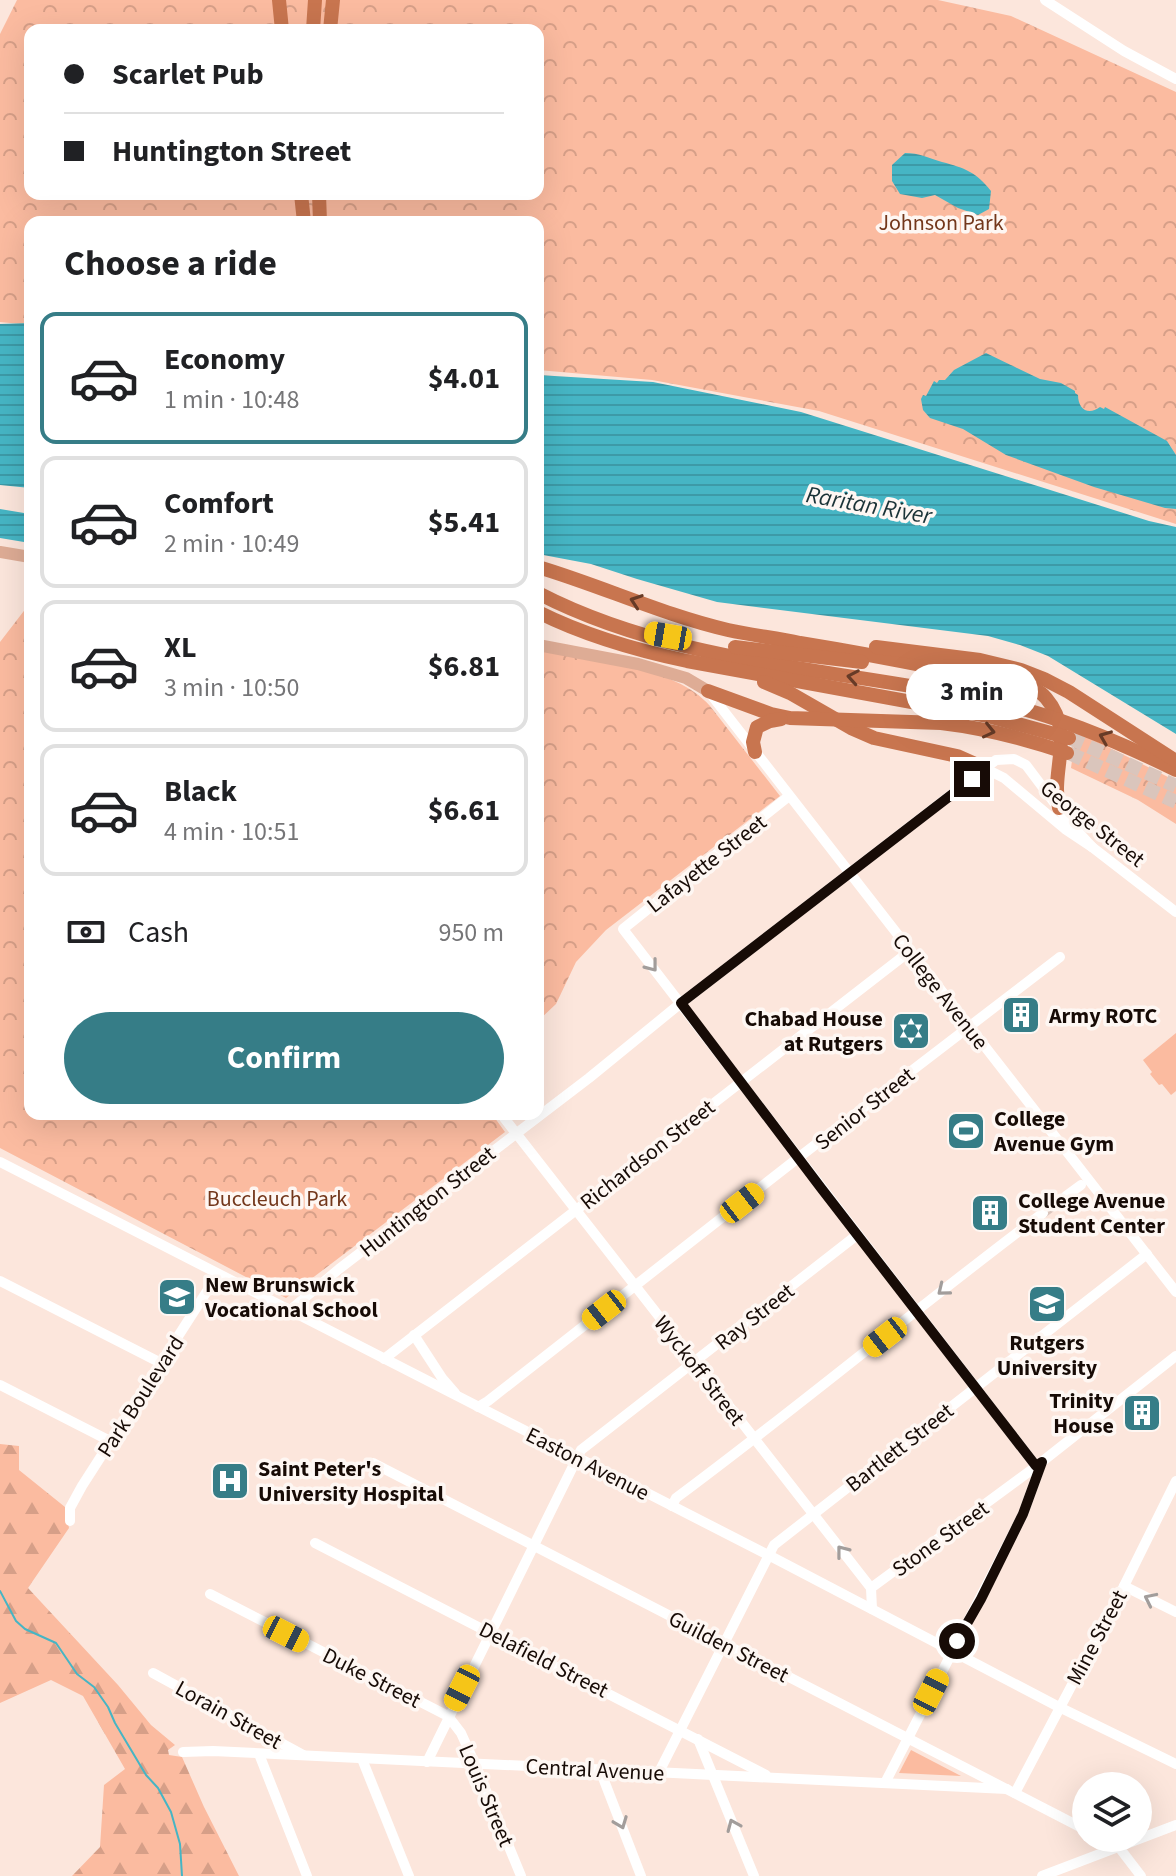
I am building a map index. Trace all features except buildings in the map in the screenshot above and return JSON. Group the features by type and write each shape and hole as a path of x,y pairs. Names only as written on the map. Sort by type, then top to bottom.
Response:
{"highway":[{"path":"279,0 281,24"},
{"path":"313,24 315,0"},
{"path":"331,23 333,0"},
{"path":"544,569 727,630 958,672"},
{"path":"544,597 616,627 666,642 981,699 1038,713 1125,745 1176,770"},
{"path":"544,615 599,639 643,652 988,716 1069,746 965,726 790,718 757,727 753,742 755,752"},
{"path":"616,627 719,645 958,672 1024,683 1046,698 1058,720 1062,745 1056,796 1059,808"},
{"path":"727,630 980,660 1011,667 1069,692 1176,762"},
{"path":"726,669 776,687 874,738 957,756 984,768"},
{"path":"708,691 790,718"}],"main road":[{"path":"0,552 24,556"},
{"path":"544,646 638,664 686,678 708,691"}],"street":[{"path":"1045,0 1124,51 1176,79"},
{"name":"College Avenue","path":"708,691 1176,1292"},
{"path":"984,768 996,760 1020,761 1032,771 1068,821 1092,847"},
{"name":"George Street","path":"984,768 1004,778 1065,829 1176,912"},
{"name":"Huntington Street","path":"544,1112 984,768"},
{"name":"Lafayette Street","path":"681,1003 623,929 789,796"},
{"name":"Richardson Street","path":"384,1359 910,951"},
{"name":"Senior Street","path":"478,1407 1060,957"},
{"path":"681,1003 857,1235 1039,1464 1023,1514 885,1783"},
{"name":"Wyckoff Street","path":"506,1120 871,1588"},
{"name":"Huntington Street","path":"289,1311 322,1282 533,1120"},
{"name":"Easton Avenue","path":"0,1162 769,1555 1059,1707 1176,1764"},
{"path":"1066,1196 1081,1185"},
{"path":"672,1506 676,1498 1039,1217"},
{"name":"Ray Street","path":"577,1458 581,1450 857,1235"},
{"name":"Bartlett Street","path":"659,1772 774,1545 1147,1254"},
{"name":"Park Boulevard","path":"70,1521 70,1508 110,1441 218,1274"},
{"path":"0,1281 161,1363"},
{"path":"414,1335 442,1378 459,1397"},
{"name":"Stone Street","path":"872,1609 871,1588 1039,1464 1176,1356"},
{"path":"0,1385 110,1441"},
{"path":"427,1762 577,1458"},
{"name":"Guilden Street","path":"373,1463 1072,1823"},
{"name":"Mine Street","path":"1011,1791 1124,1586 1176,1481"},
{"name":"Delafield Street","path":"315,1543 772,1778"},
{"path":"1124,1586 1176,1612"},
{"name":"Duke Street","path":"210,1594 448,1716"},
{"name":"Lorain Street","path":"153,1673 305,1756"},
{"name":"Louis Street","path":"448,1716 461,1733 521,1876"},
{"path":"698,1739 754,1876"},
{"name":"Central Avenue","path":"183,1752 659,1772 1011,1791"},
{"path":"259,1754 307,1876"},
{"path":"362,1759 409,1876"},
{"path":"600,1770 641,1876"},
{"path":"1152,1834 1176,1825"},
{"path":"1042,1876 1103,1852"},
{"path":"1123,1852 1141,1876"}],"green space":[{"name":"Johnson Park","path":"17,0 938,0 1011,16 1176,92 1176,524 819,411 652,380 544,371 544,216 24,216 24,324 0,322 0,34"},
{"name":"Buccleuch Park","path":"24,611 24,1120 496,1120 505,1132 286,1298 0,1148 0,642"},
{"path":"544,651 630,666 654,673 695,692 710,706 780,796 606,930 576,962 556,1004 544,1015"},
{"path":"1076,731 1176,781 1176,824 1138,800 1071,768"},
{"path":"1176,1033 1176,1091 1171,1095 1150,1074 1152,1072 1143,1060"},
{"path":"0,1444 19,1446 19,1470 65,1507 69,1528 28,1588 151,1725 175,1745 168,1750 169,1755 182,1757 239,1876 72,1876 100,1847 104,1785 125,1769 83,1696 51,1680 0,1703"},
{"path":"911,1750 961,1776 899,1773"}],"water":[{"path":"905,153 957,166 975,175 991,191 989,209 978,215 935,195 922,198 900,194 892,181 892,165"},
{"path":"24,323 24,487 0,485 0,324"},
{"path":"986,353 1040,379 1061,383 1075,391 1084,410 1105,407 1167,441 1176,455 1176,509 1094,487 1006,455 963,429 930,418 923,410 921,399 934,381 945,380 954,370"},
{"name":"Raritan River","path":"544,375 653,382 801,412 1176,527 1176,734 1048,656 1020,645 988,636 717,602 591,564 544,555"},
{"path":"0,509 24,513 24,542 0,538"}],"waterway":[{"path":"0,1591 16,1621 25,1629 56,1643 77,1674 94,1687 108,1707 146,1775 158,1788 171,1812 180,1844 182,1876"}],"tunnel":[{"path":"1070,738 1176,786"},
{"path":"1069,753 1176,802"},
{"path":"1043,1213 1066,1196"}],"place":[{"name":"Army ROTC","path":"1021,1015"},
{"name":"Chabad House at Rutgers","path":"911,1031"},
{"name":"College Avenue Gym","path":"966,1131"},
{"name":"College Avenue Student Center","path":"990,1213"},
{"name":"New Brunswick Vocational School","path":"177,1297"},
{"name":"Rutgers University","path":"1047,1304"},
{"name":"Trinity House","path":"1142,1413"},
{"name":"Saint Peter's University Hospital","path":"230,1481"}],"route":[{"path":"957,1641 1023,1514 1042,1462 1036,1466 681,1003 972,779"}]}
